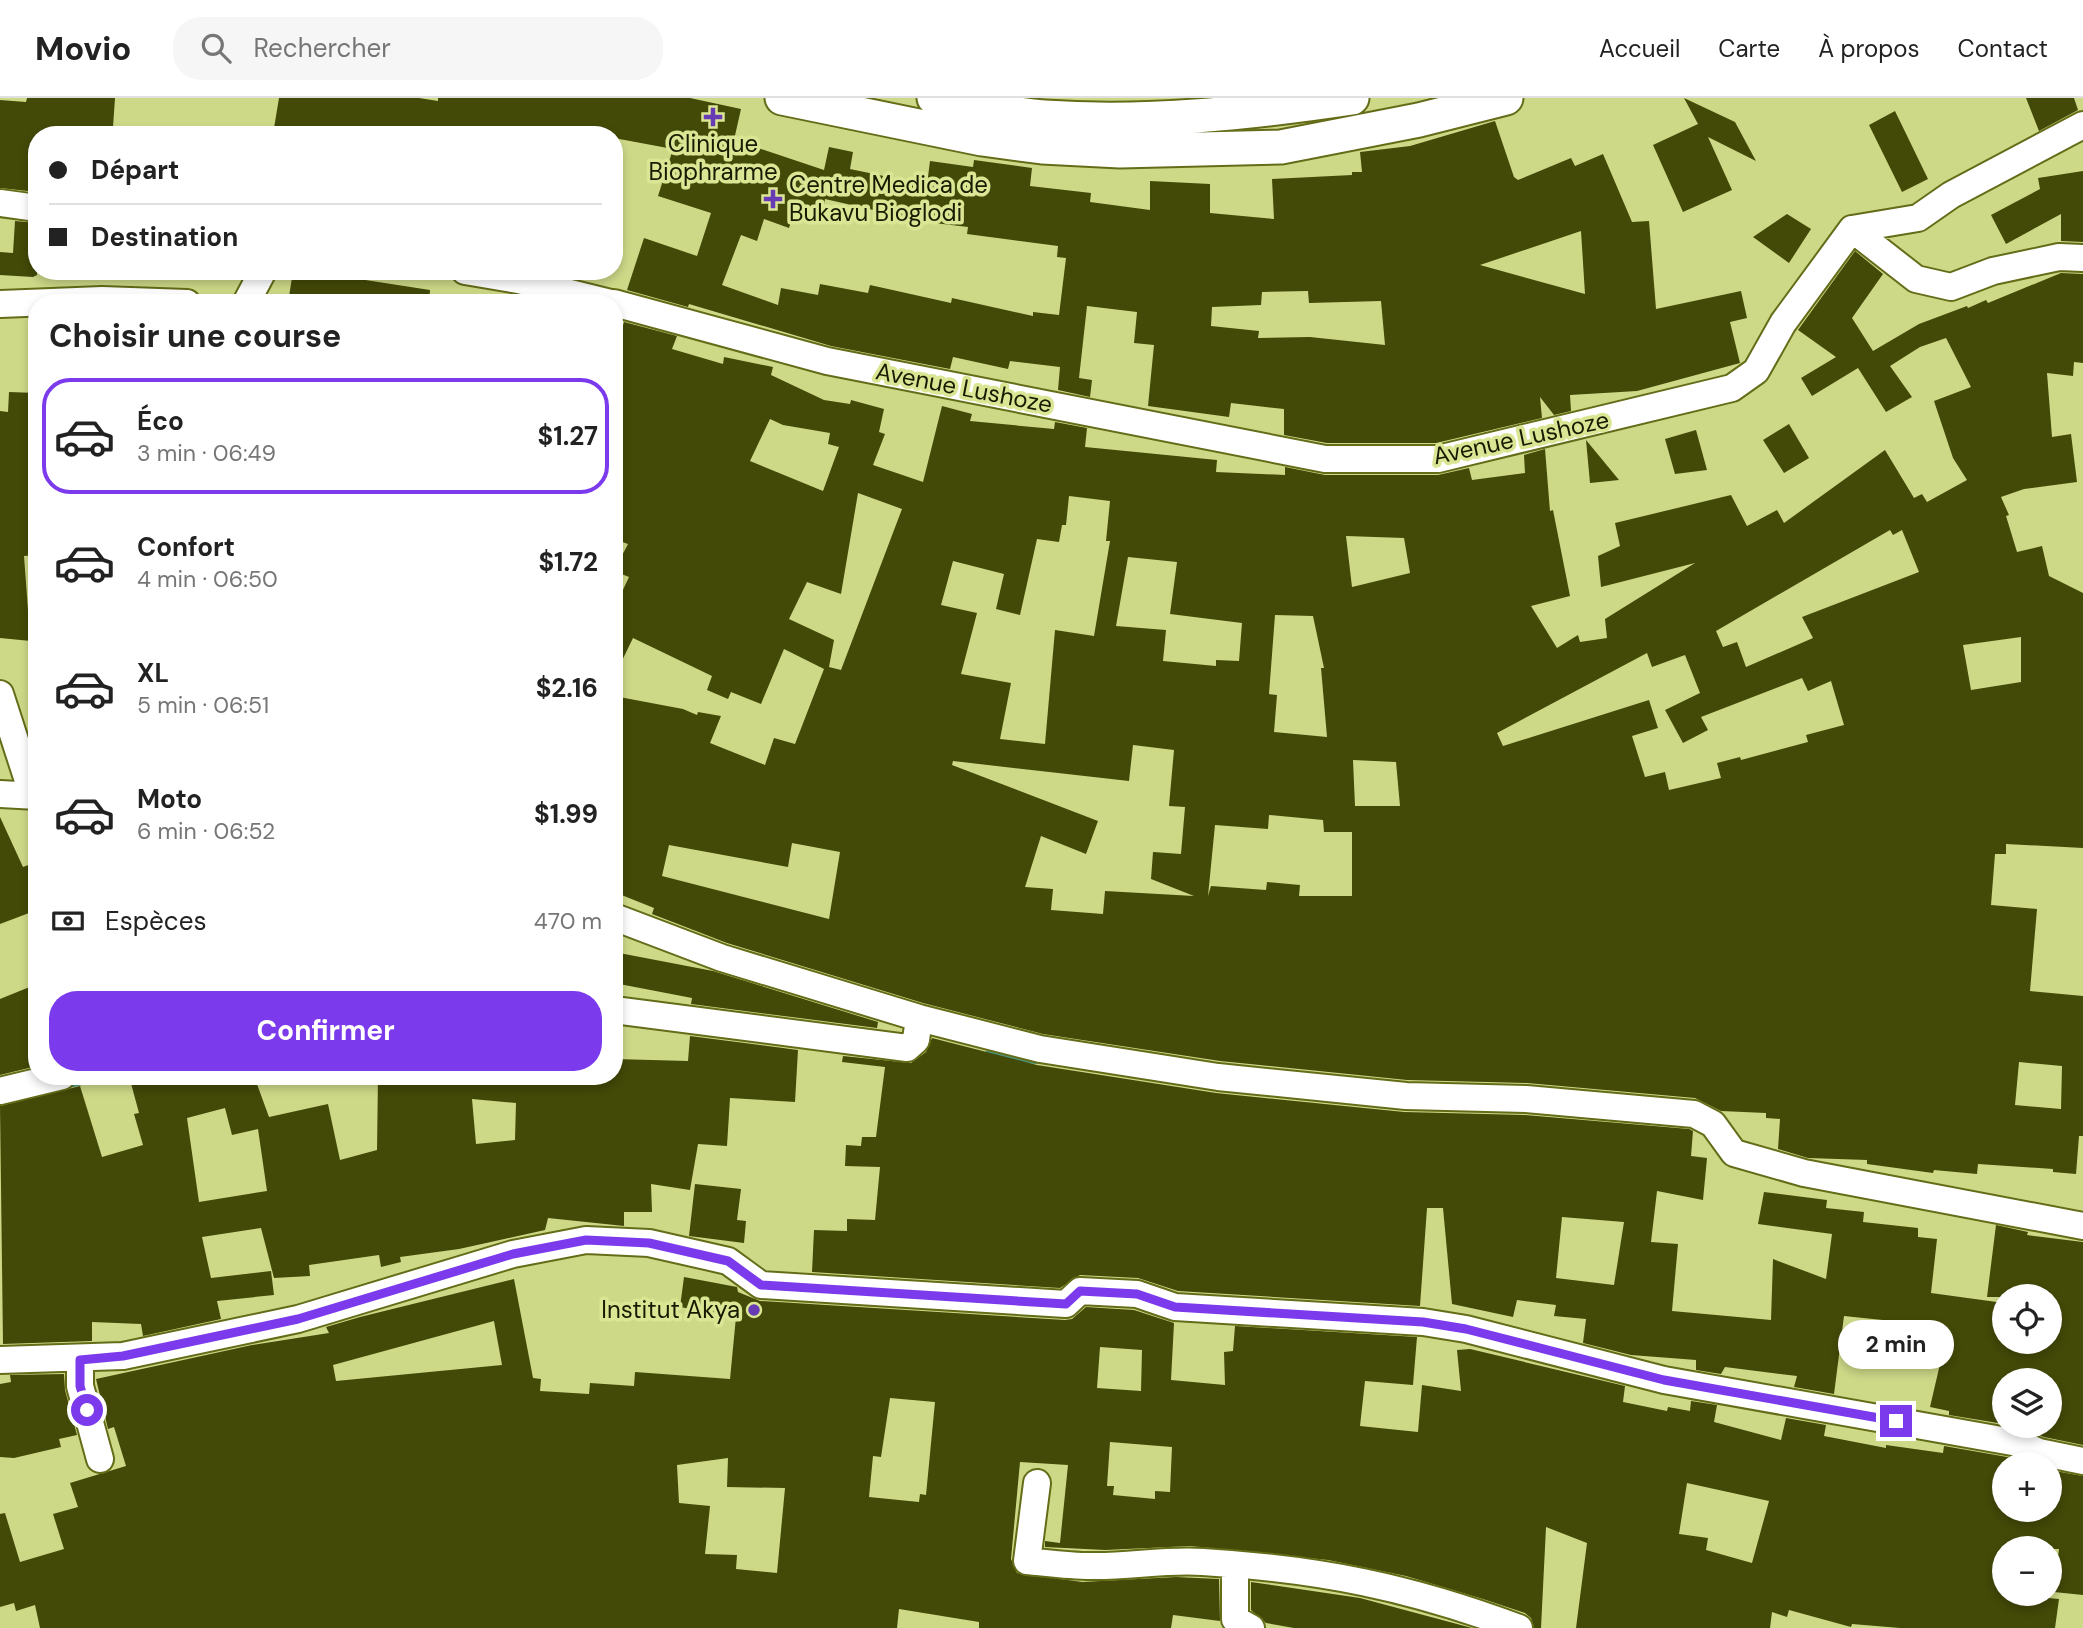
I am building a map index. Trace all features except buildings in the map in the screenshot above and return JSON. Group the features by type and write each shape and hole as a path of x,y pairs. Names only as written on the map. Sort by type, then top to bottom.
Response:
{"main road":[{"path":"782,98 982,139 1042,147 1120,151 1281,148 1419,120 1506,98"},
{"path":"934,98 1041,117 1110,120 1278,110 1352,98"},
{"path":"1278,110 1281,148"}],"street":[{"path":"1852,229 1918,218 1951,195 2083,125"},
{"path":"0,203 28,207"},
{"path":"1852,229 1916,279 1951,287 1993,271 2059,257 2083,258"},
{"name":"Avenue Lushoze","path":"623,306 827,361 1298,454 1325,459 1438,459 1732,388 1756,371 1783,323 1852,229"},
{"name":"Avenue Lushoze","path":"518,280 576,294"},
{"path":"0,304 28,303"},
{"path":"0,694 28,776"},
{"path":"0,794 28,796"},
{"path":"623,920 722,958 919,1018 1040,1049 1218,1077 1380,1094 1526,1099 1694,1114 1713,1124 1734,1153 1804,1172 2083,1226"},
{"path":"623,1011 908,1048 916,1040 919,1018"},
{"path":"0,1091 28,1084"},
{"path":"0,1360 80,1360 123,1356 298,1319 513,1254 586,1240 649,1243 728,1261 761,1285 1066,1304 1080,1291 1137,1294 1175,1307 1423,1322 1466,1329 1664,1380 2018,1443 2039,1452 2083,1461"},
{"path":"80,1360 80,1386 100,1459"},
{"path":"1037,1483 1027,1561 1089,1566 1201,1562 1290,1568 1397,1588 1447,1601 1519,1628"},
{"path":"1236,1566 1235,1619 1251,1628"}],"waterway":[{"path":"989,1054 1035,1060"}],"place":[{"name":"Clinique Biophrarme","path":"713,117"},
{"name":"Centre Medica de Bukavu Bioglodi","path":"773,199"},
{"name":"Institut Akya","path":"754,1310"}],"route":[{"path":"87,1410 80,1386 80,1360 123,1356 298,1319 513,1254 586,1240 649,1243 728,1261 761,1285 1066,1304 1080,1291 1137,1294 1175,1307 1423,1322 1466,1329 1664,1380 1896,1421"}]}
